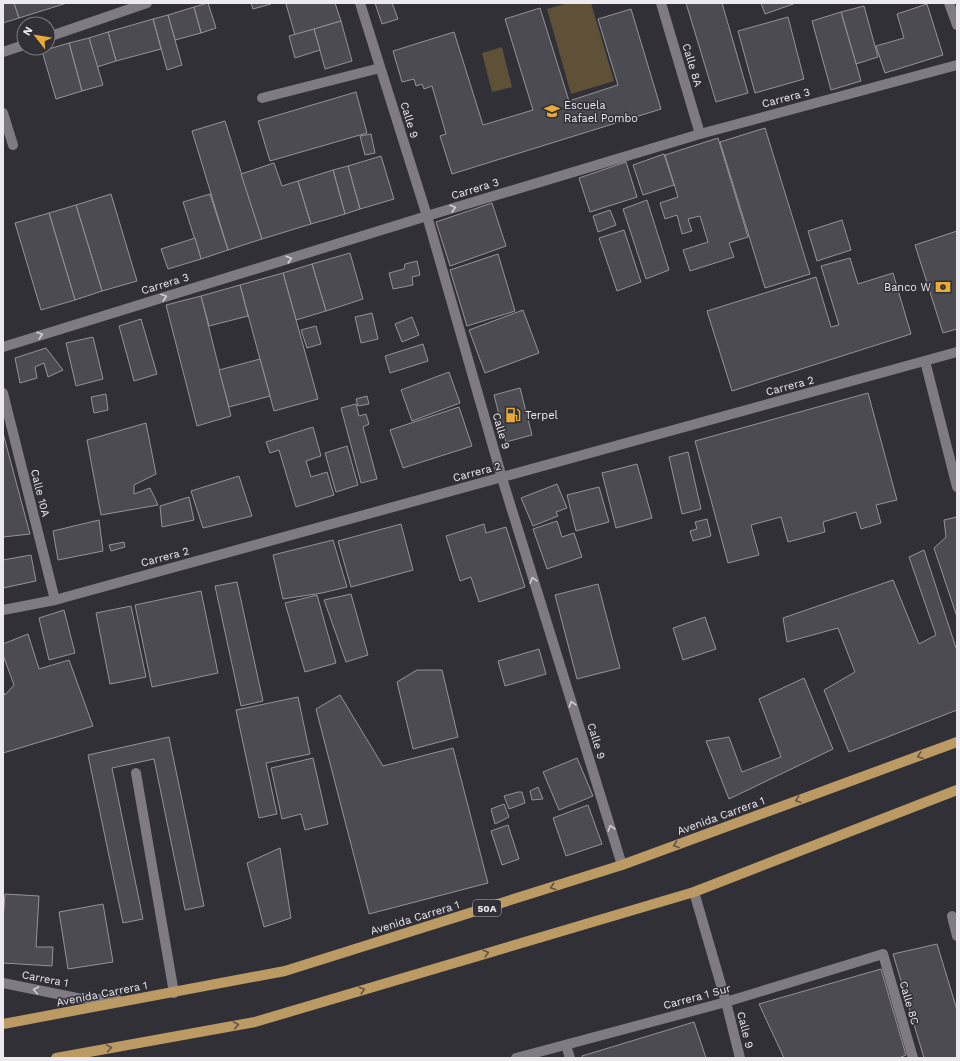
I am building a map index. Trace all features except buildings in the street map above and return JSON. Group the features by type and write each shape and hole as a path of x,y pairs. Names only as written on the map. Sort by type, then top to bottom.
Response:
{"main road":[{"name":"Avenida Carrera 1","path":"3,1024 285,971 622,865 957,742"},
{"path":"56,1058 255,1022 694,892 957,790"}],"street":[{"path":"56,34 147,3"},
{"name":"Calle 9","path":"360,3 426,216 502,478 622,865"},
{"name":"Calle 8A","path":"661,3 700,134"},
{"path":"949,3 957,25"},
{"path":"3,52 16,48"},
{"name":"Carrera 3","path":"3,347 426,216 700,134 957,65"},
{"path":"262,98 380,68"},
{"path":"3,113 13,145"},
{"name":"Carrera 2","path":"3,610 55,600 957,352"},
{"path":"925,361 957,487"},
{"name":"Calle 10A","path":"3,393 55,600"},
{"path":"136,773 174,993"},
{"name":"Calle 9","path":"694,892 726,1002 740,1058"},
{"path":"952,916 957,936"},
{"name":"Carrera 1 Sur","path":"516,1058 726,1002 883,954"},
{"name":"Calle 8C","path":"883,954 913,1058"},
{"name":"Carrera 1","path":"3,983 77,998 130,1001"},
{"path":"566,1045 570,1058"}],"shaded area":[{"path":"568,3 591,3 614,81 571,94 547,9"},
{"path":"502,47 512,87 492,92 482,53"}],"place":[{"name":"Escuela Rafael Pombo","path":"552,111"},
{"name":"Banco W","path":"943,287"},
{"name":"Terpel","path":"513,415"}]}
